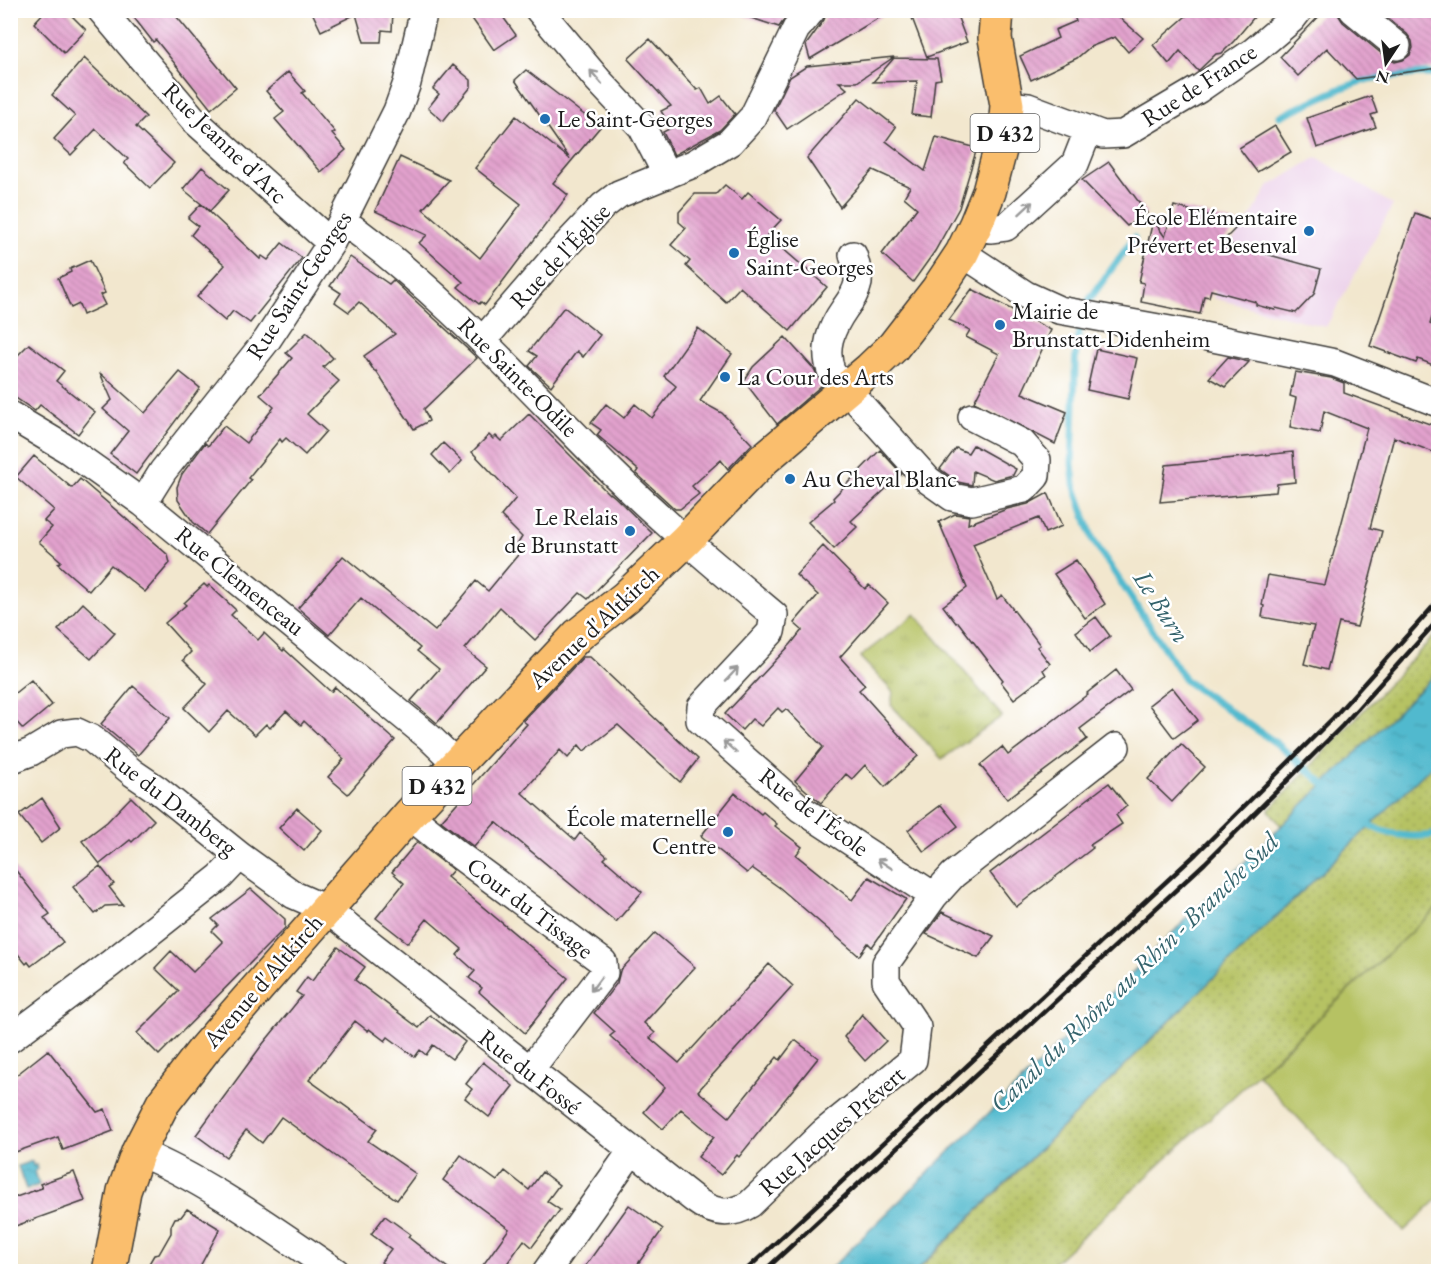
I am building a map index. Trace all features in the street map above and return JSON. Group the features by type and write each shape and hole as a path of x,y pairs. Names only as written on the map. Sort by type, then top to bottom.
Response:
{"main road":[{"name":"Avenue d'Altkirch","path":"109,1272 124,1191 138,1152 164,1103 206,1047 409,815 578,635 626,597 686,540 764,459 870,369 892,347 938,289 962,253 976,224 989,192 1005,131 1007,105 991,20"}],"street":[{"name":"Rue Jeanne d'Arc","path":"100,10 194,120 337,232"},
{"name":"Rue Saint-Georges","path":"143,502 163,471 267,340 337,232 397,111 407,83 424,10"},
{"path":"539,10 598,80 642,127 667,175"},
{"name":"Rue de l'Église","path":"483,340 553,259 603,206 619,194 693,164 730,142 753,117 796,29 812,10"},
{"name":"Rue de France","path":"1007,105 1028,107 1103,135 1123,134 1199,89 1254,51 1292,19 1299,10"},
{"path":"1353,10 1397,46"},
{"path":"976,224 990,229 1006,227 1075,164 1088,131"},
{"name":"Rue Sainte-Odile","path":"337,232 420,280 483,340 614,474 686,540 774,615 771,632 701,707 700,720"},
{"path":"962,253 1026,295 1059,310 1335,363 1438,403"},
{"path":"854,255 858,284 855,294 834,325 827,354 832,373 928,480 952,497 972,501 1024,489 1036,476 1037,460 1022,443 972,417"},
{"name":"Rue Clemenceau","path":"10,415 67,449 143,502 429,737 458,764"},
{"name":"Rue de l'École","path":"700,720 801,809 934,896"},
{"name":"Rue du Damberg","path":"10,759 31,752 61,734 77,732 92,739 240,856 294,895 326,909"},
{"name":"Rue Jacques Prévert","path":"743,1208 823,1132 913,1060 917,1027 886,981 886,963 934,896 953,875 1116,747"},
{"name":"Cour du Tissage","path":"409,815 456,853 603,962 604,973 529,1071"},
{"path":"10,1039 211,884 240,856"},
{"name":"Rue du Fossé","path":"326,909 631,1152 707,1209 727,1213 743,1208"},
{"path":"138,1152 163,1162 256,1218 336,1272"},
{"path":"546,1272 631,1152"}],"shaded area":[{"name":"École Elémentaire Prévert et Besenval","path":"1317,157 1393,205 1326,327 1213,298 1227,248 1253,213 1268,187"}],"green space":[{"path":"915,614 1002,716 942,759 891,705 893,692 860,657"},
{"path":"1438,632 1438,672 1282,827 1269,810"},
{"path":"1438,760 1438,907 1045,1271 916,1272 1248,944"},
{"path":"1438,907 1438,1199 1404,1231 1258,1075"}],"water":[{"name":"Canal du Rhône au Rhin - Branche Sud","path":"1438,672 1438,760 916,1271 828,1271"},
{"path":"32,1161 33,1166 36,1165 38,1169 35,1171 39,1185 26,1189 18,1166"}],"building":[{"path":"46,10 66,10 86,30 64,53 34,23"},
{"path":"128,10 171,10 236,88 211,109 156,40 153,42"},
{"path":"311,10 393,10 392,31 382,30 381,42 364,42 356,14 321,31"},
{"path":"466,10 498,10 516,35 494,50"},
{"path":"740,10 791,10 779,27 739,14"},
{"path":"827,10 892,10 810,59 806,45 824,20"},
{"path":"909,10 955,10 967,42 927,57"},
{"path":"1084,10 1111,10 1143,38 1128,52 1115,37 1090,47 1077,58 1031,80 1020,56 1058,38 1055,30 1076,21 1074,17"},
{"path":"1193,10 1260,10 1222,53 1216,54 1198,71 1180,51 1169,64 1153,45"},
{"path":"1325,10 1338,10 1343,22 1395,62 1410,55 1413,48 1412,41 1407,34 1378,10 1438,10 1438,68 1356,79 1327,48 1298,76 1280,57"},
{"path":"650,39 697,90 701,88 710,104 721,96 735,114 720,130 674,155 663,132 671,128 661,111 671,106 628,59"},
{"path":"894,57 857,82 839,82 847,89 787,129 774,110 790,77 807,66"},
{"path":"84,58 146,117 136,127 174,163 150,188 124,163 128,159 96,129 71,155 54,139 75,116 52,95"},
{"path":"894,58 937,59 941,79 935,80 931,117 912,115 917,81 873,82"},
{"path":"453,65 471,80 471,87 443,121 428,108 439,94 433,89"},
{"path":"526,70 600,127 553,183 568,195 485,305 481,302 479,304 458,287 463,282 419,243 427,235 375,211 400,157 449,180 423,209 480,258 521,204 475,168 516,116 570,159 515,80"},
{"path":"288,72 305,91 302,93 335,132 332,134 346,150 321,172 275,119 284,112 266,91"},
{"path":"1371,96 1377,113 1371,115 1376,127 1317,148 1307,118"},
{"path":"859,98 896,127 886,141 925,171 936,137 977,148 959,208 935,251 913,282 882,254 917,208 904,197 910,187 873,170 840,207 807,158"},
{"path":"1275,126 1291,152 1257,172 1239,148"},
{"path":"1109,162 1147,213 1127,226 1082,180"},
{"path":"202,167 229,190 210,211 183,189"},
{"name":"Église Saint-Georges","path":"725,185 742,199 748,192 781,220 767,235 827,287 790,331 740,287 726,302 686,266 690,261 671,245 686,228 679,222 679,212 695,194 716,194"},
{"path":"201,204 260,259 262,256 268,260 282,243 302,258 250,323 233,311 225,321 197,297 225,265 191,235 198,226 188,218"},
{"path":"1174,206 1240,224 1222,242 1321,269 1314,294 1296,313 1256,305 1256,302 1211,290 1209,297 1204,296 1200,314 1141,302 1144,283 1139,282 1153,220 1165,237"},
{"path":"1415,213 1438,221 1438,298 1430,324 1438,327 1438,367 1418,359 1416,363 1370,346"},
{"path":"350,257 389,284 393,280 477,358 424,409 429,421 414,429 364,356 395,334 359,302 349,312 335,302 341,293 330,286"},
{"path":"90,260 105,293 100,295 105,305 83,315 79,304 71,308 58,278 71,272 70,269"},
{"path":"972,289 1051,330 1022,393 1067,412 1055,444 974,402 999,354 966,337 970,330 949,320"},
{"path":"564,307 600,335 583,357 577,351 551,386 529,366 537,356 529,351"},
{"path":"698,328 732,354 700,401 722,413 752,444 728,469 721,460 692,486 699,494 680,509 675,509 636,473 638,470 597,435 601,430 591,423 606,404 624,418 635,404 652,418 676,386 664,376"},
{"path":"307,332 333,358 323,367 339,381 307,414 326,431 305,455 286,438 282,442 280,439 248,478 251,480 207,534 193,522 178,500 177,487 182,474 205,443 208,446 224,426 246,443 274,407 260,395 292,358 286,353"},
{"path":"785,337 814,369 822,385 777,424 744,381 753,367"},
{"path":"29,344 64,371 56,381 95,412 78,434 40,405 35,411 10,394 10,363"},
{"path":"1096,349 1137,358 1128,399 1087,390"},
{"path":"1228,357 1249,362 1225,387 1209,378"},
{"path":"180,372 200,388 136,474 110,454 128,431 103,409 112,400 100,373 145,413"},
{"path":"1295,372 1331,378 1344,383 1344,393 1438,427 1438,454 1394,437 1370,528 1382,531 1357,627 1339,623 1327,670 1304,664 1314,626 1262,617 1264,606 1262,605 1268,575 1325,585 1367,428 1324,411 1320,433 1290,427 1296,398 1290,396"},
{"path":"529,414 609,494 615,497 652,533 588,599 580,593 535,640 500,607 465,649 486,666 437,723 411,701 439,669 417,651 420,648 361,598 329,635 298,608 343,556 435,631 476,581 488,591 522,550 517,545 522,537 501,516 516,498 472,452 489,435 493,439 496,436 501,441"},
{"path":"443,443 462,461 450,474 432,455"},
{"path":"973,445 1016,469 1013,475 994,480 973,471 972,485 958,482 940,469 956,448 968,453"},
{"path":"880,450 902,474 851,521 857,527 834,549 808,522 834,500 833,498"},
{"path":"1293,452 1295,482 1277,484 1276,492 1160,502 1166,465"},
{"path":"34,456 72,488 80,479 168,555 170,563 145,592 111,565 89,591 58,564 61,561 39,542 52,527 44,521 54,510 16,477"},
{"path":"1048,493 1062,526 1045,533 1039,518 973,544 997,599 1002,595 1040,645 1037,647 1050,664 1043,670 1046,675 1014,699 1001,682 1003,680 943,606 967,588 939,522 955,514 969,516 968,524 1007,509 1028,504"},
{"path":"823,546 865,589 869,585 888,603 840,657 865,685 859,690 918,756 885,787 865,765 852,779 846,774 821,803 795,781 823,747 786,709 782,712 778,708 761,726 752,719 742,730 725,714 802,630 794,623 818,595 796,575"},
{"path":"1076,560 1105,604 1085,618 1054,574"},
{"path":"204,584 207,587 209,585 236,610 231,615 258,640 264,633 331,692 335,687 395,740 348,794 328,777 344,759 304,721 301,725 286,711 270,728 266,724 255,735 228,711 209,732 184,708 207,684 183,660 191,652 165,623 186,605 184,603"},
{"path":"83,603 115,633 91,659 58,630"},
{"path":"1096,617 1110,636 1090,652 1076,632"},
{"path":"583,657 590,657 698,759 680,782 618,725 584,751 579,745 568,758 560,750 522,793 575,840 580,833 607,856 604,859 642,892 616,922 496,822 474,847 441,821 527,724 523,721"},
{"path":"1116,670 1131,690 1080,729 1087,739 1007,799 980,765 1002,747 1008,755"},
{"path":"31,680 52,705 23,729 10,715 10,697"},
{"path":"133,686 170,718 138,755 101,724"},
{"path":"1172,687 1198,720 1174,738 1149,705"},
{"path":"1181,744 1205,767 1172,802 1148,779"},
{"path":"1109,783 1127,806 1116,815 1122,824 1090,845 1093,848 1016,907 990,873"},
{"path":"735,793 777,824 775,826 802,847 796,855 852,900 869,877 906,899 872,947 868,943 859,956 780,888 752,868 747,873 701,836"},
{"path":"131,797 154,820 132,842 130,840 100,864 82,841 107,822"},
{"path":"42,798 61,827 41,843 19,815"},
{"path":"941,805 958,826 924,852 908,830"},
{"path":"297,808 322,830 304,851 279,828"},
{"path":"417,842 453,870 447,877 568,978 525,1033 479,992 482,988 469,978 475,971 457,955 462,949 427,919 408,943 376,918 404,883 392,872"},
{"path":"10,863 50,914 44,918 63,942 31,966 28,962 26,964 10,944"},
{"path":"100,866 114,884 109,887 123,905 105,906 95,914 73,887"},
{"path":"251,889 285,919 285,928 159,1055 137,1033 179,991 155,968 171,951 193,972 223,942 212,931 218,925 212,919"},
{"path":"942,912 994,936 978,958 926,934"},
{"path":"655,933 695,967 644,1023 655,1033 650,1038 679,1063 769,964 793,986 698,1091 729,1117 777,1057 780,1060 795,1040 818,1058 739,1157 737,1155 721,1175 698,1157 714,1137 681,1109 663,1129 644,1112 665,1087 610,1036 615,1032 594,1013 617,983 620,971"},
{"path":"338,947 365,967 355,980 419,1028 430,1015 465,1042 452,1059 433,1045 426,1055 420,1050 415,1057 388,1037 385,1041 355,1021 309,1080 377,1129 368,1141 416,1174 397,1200 281,1117 262,1143 246,1130 226,1157 196,1135 262,1045 302,996 296,992 307,977 312,981"},
{"path":"862,1014 886,1041 865,1061 844,1037"},
{"path":"48,1050 97,1112 105,1109 113,1131 63,1150 58,1137 10,1154 10,1080"},
{"path":"483,1062 513,1086 489,1117 465,1098 472,1089 466,1084"},
{"path":"461,1155 497,1181 505,1171 529,1190 542,1172 559,1185 547,1201 560,1210 532,1247 524,1240 501,1272 478,1272 509,1229 443,1180"},
{"path":"74,1172 85,1201 10,1228 10,1199 42,1188 40,1184"},
{"path":"629,1205 663,1229 632,1272 581,1272"},
{"path":"187,1209 220,1229 197,1272 144,1272 154,1255 159,1254 171,1233 171,1226 175,1218 181,1217"},
{"path":"385,1216 410,1234 408,1237 453,1272 394,1272 381,1262 391,1249 371,1234"}],"waterway":[{"name":"Le Burn","path":"1280,116 1342,88 1369,79 1417,74 1432,74 1438,77"},
{"name":"Le Burn","path":"1087,303 1134,238"},
{"name":"Le Burn","path":"1081,324 1076,344 1072,464 1074,484 1093,540 1186,681 1276,743 1331,790"},
{"path":"1366,822 1373,827 1400,835 1438,834"}],"railway":[{"path":"744,1272 1196,854 1333,718 1438,601"},
{"path":"763,1272 1205,863 1342,726 1438,620"}],"place":[{"name":"Le Saint-Georges","path":"545,119"},
{"name":"École Elémentaire Prévert et Besenval","path":"1309,231"},
{"name":"Église Saint-Georges","path":"734,253"},
{"name":"Mairie de Brunstatt-Didenheim","path":"1000,325"},
{"name":"La Cour des Arts","path":"725,377"},
{"name":"Au Cheval Blanc","path":"790,479"},
{"name":"Le Relais de Brunstatt","path":"630,531"},
{"name":"École maternelle Centre","path":"728,832"}]}
